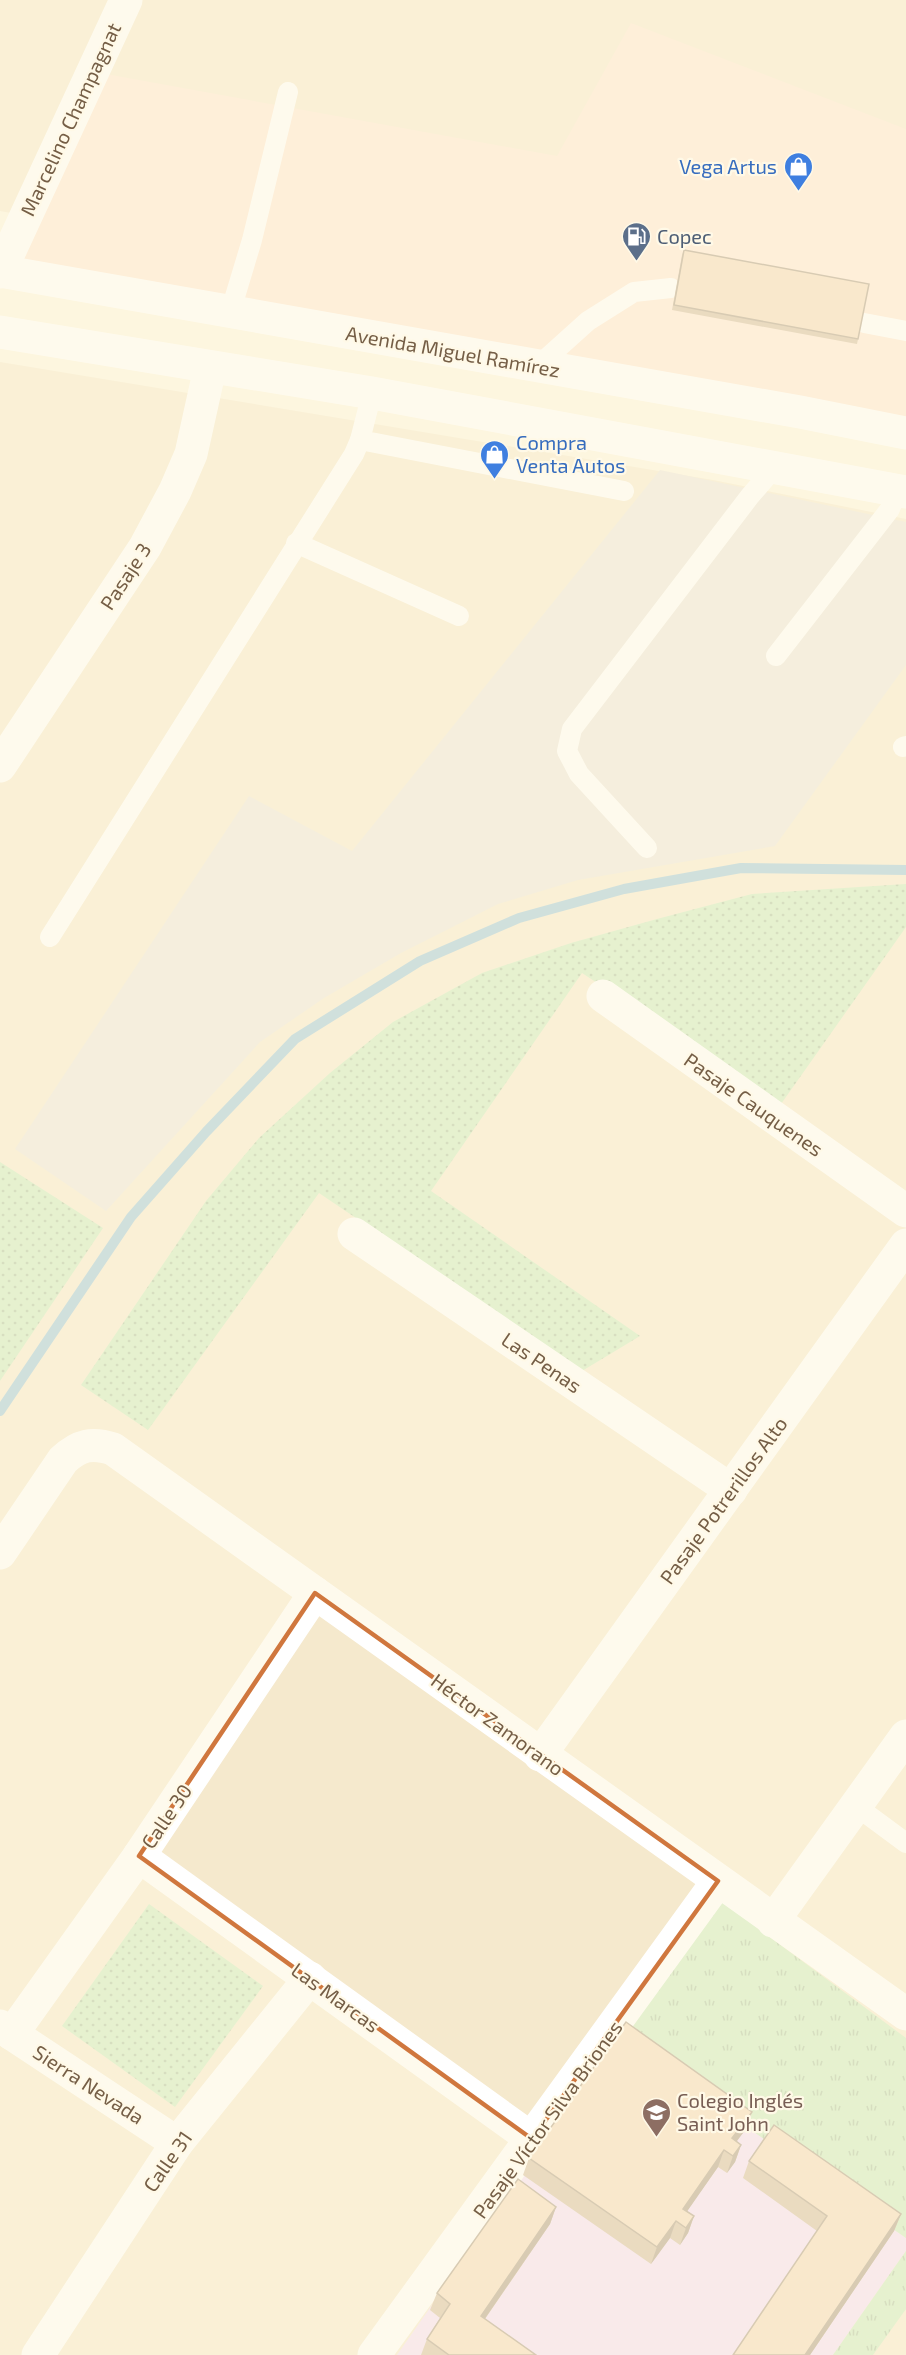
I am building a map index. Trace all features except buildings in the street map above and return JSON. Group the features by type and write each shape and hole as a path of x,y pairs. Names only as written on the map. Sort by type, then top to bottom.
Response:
{"street":[{"name":"Marcelino Champagnat","path":"0,272 126,0"},
{"name":"Avenida Miguel Ramírez","path":"0,272 800,412 906,433"},
{"path":"0,332 372,393 902,491"},
{"name":"Pasaje 3","path":"0,766 145,547 175,491 190,454 210,368"},
{"name":"Pasaje Cauquenes","path":"603,996 906,1211"},
{"name":"Las Penas","path":"354,1234 731,1490"},
{"name":"Pasaje Potrerillos Alto","path":"540,1755 906,1245"},
{"name":"Héctor Zamorano","path":"0,1553 63,1460 73,1450 86,1445 100,1445 113,1449 906,2014"},
{"name":"Calle 30","path":"6,2030 139,1856 315,1593"},
{"path":"774,1921 906,1736"},
{"name":"Las Marcas","path":"139,1856 532,2139"},
{"name":"Pasaje Víctor Silva Briones","path":"374,2355 718,1881"},
{"name":"Calle 31","path":"39,2355 177,2142 310,1978"},
{"name":"Sierra Nevada","path":"6,2030 177,2142"}],"lane":[{"path":"230,313 252,240 288,92"},
{"path":"538,366 588,321 634,292 671,288"},
{"path":"864,323 906,331"},
{"path":"50,937 354,454 372,393"},
{"path":"360,440 624,491"},
{"path":"647,848 579,774 567,751 572,729 750,496 775,467"},
{"path":"776,656 902,491"},
{"path":"296,543 459,616"},
{"path":"856,1806 906,1843"}],"highlighted area":[{"path":"315,1593 718,1881 532,2139 139,1856"}],"shaded area":[{"path":"0,0 906,0 906,374 0,211"},
{"path":"631,23 906,129 906,431 5,269 95,72 557,156"},
{"path":"0,362 713,480 906,519 906,2355 0,2355"},
{"path":"660,470 906,522 906,665 775,846 578,880 498,904 401,953 324,998 260,1042 106,1211 15,1149 249,796 352,851"},
{"name":"Colegio Inglés Saint John","path":"619,2038 906,2238 906,2251 833,2355 397,2355"}],"green space":[{"path":"906,884 906,927 781,1104 582,973 431,1191 640,1336 582,1371 319,1193 148,1430 81,1385 206,1201 259,1138 330,1073 393,1022 482,973 571,943 657,919 752,894"},
{"path":"0,1162 103,1228 0,1381"},
{"path":"717,1898 906,2038 906,2238 619,2038"},
{"path":"149,1904 263,1986 175,2107 62,2026"},
{"path":"906,2251 906,2309 873,2355 833,2355"}],"waterway":[{"path":"0,1411 131,1217 206,1132 295,1039 420,961 519,918 624,889 741,868 906,870"}],"place":[{"name":"Vega Artus","path":"798,192"},
{"name":"Copec","path":"636,262"},
{"name":"Compra Venta Autos","path":"495,480"},
{"name":"Colegio Inglés Saint John","path":"656,2138"}]}
